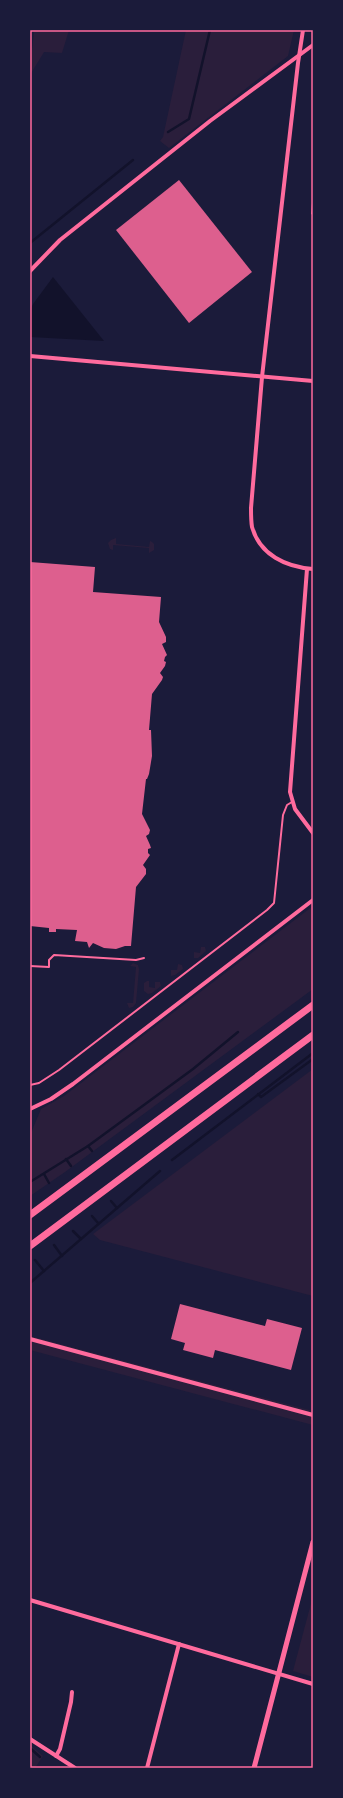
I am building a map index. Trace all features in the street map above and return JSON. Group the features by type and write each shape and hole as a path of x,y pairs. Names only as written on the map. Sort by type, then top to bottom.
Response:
{"highway":[{"path":"30,1215 313,1005"},
{"path":"30,1246 313,1035"}],"street":[{"path":"304,30 299,56 262,376 252,496 252,526 265,551 290,566 313,569"},
{"path":"30,271 39,260 66,235 210,121 313,45"},
{"path":"30,356 313,381"},
{"path":"307,569 290,792 292,802 299,816 313,833"},
{"path":"30,1109 51,1099 73,1084 313,900"},
{"path":"30,1339 313,1415"},
{"path":"254,1768 313,1542"},
{"path":"30,1600 278,1675 313,1684"},
{"path":"147,1768 179,1644"},
{"path":"56,1756 60,1749 72,1692"},
{"path":"30,1739 75,1768"}],"lane":[{"path":"30,1085 39,1084 59,1070 267,910 274,903 283,815 287,805 292,802"},
{"path":"30,966 49,967 49,960 54,955 136,960 144,958"}],"shaded area":[{"path":"34,30 69,30 62,53 44,52 30,75 30,64"},
{"path":"186,30 294,30 288,56 169,148 160,141 163,137"},
{"path":"53,277 104,341 30,337 30,311 33,304"},
{"path":"116,538 116,544 149,547 150,541 154,544 154,550 149,553 149,548 113,545 113,550 110,549 108,543"},
{"path":"313,906 313,989 65,1172 30,1196 31,1133 41,1109 64,1096"},
{"path":"201,947 205,947 206,951 198,958 194,958 194,952 200,953"},
{"path":"133,963 138,965 139,969 136,1003 133,1007 129,1008 127,1003 133,1003 136,967 130,966"},
{"path":"178,964 182,965 183,969 171,976 171,970 177,970"},
{"path":"149,981 149,987 155,988 155,982 160,982 161,986 152,993 148,994 144,991 144,983"},
{"path":"313,1069 313,1296 100,1240 93,1234"},
{"path":"30,1336 313,1411 313,1425 30,1350"},
{"path":"313,1596 313,1677 293,1671"},
{"path":"30,1745 43,1756 35,1768 30,1768"}],"building":[{"path":"179,180 252,272 189,323 116,230"},
{"path":"313,203 313,215 311,214"},
{"path":"30,562 95,567 93,592 161,597 159,622 166,637 166,642 162,644 167,655 164,661 166,662 165,666 160,673 163,677 162,680 152,694 149,730 151,730 152,756 149,774 146,779 142,814 150,830 149,834 146,836 151,848 148,849 148,853 150,855 143,865 146,869 146,874 136,887 131,946 116,949 104,948 93,943 89,948 87,942 75,941 77,930 56,929 56,932 49,932 49,928 30,926"},
{"path":"180,1304 265,1326 267,1319 302,1328 291,1370 215,1350 213,1358 183,1350 185,1343 171,1339"}],"waterway":[{"path":"168,132 189,119 210,30"},
{"path":"30,243 133,160"},
{"path":"88,1146 193,1069 238,1032"},
{"path":"172,1160 313,1053"},
{"path":"258,1094 261,1097 313,1059"},
{"path":"30,1182 88,1146 92,1151"},
{"path":"66,1159 71,1166"},
{"path":"30,1283 160,1171"},
{"path":"44,1174 49,1183"},
{"path":"111,1201 117,1208"},
{"path":"92,1216 98,1223"},
{"path":"73,1231 81,1239"},
{"path":"54,1245 62,1256"},
{"path":"35,1260 44,1271"},
{"path":"30,1748 40,1757"}]}
